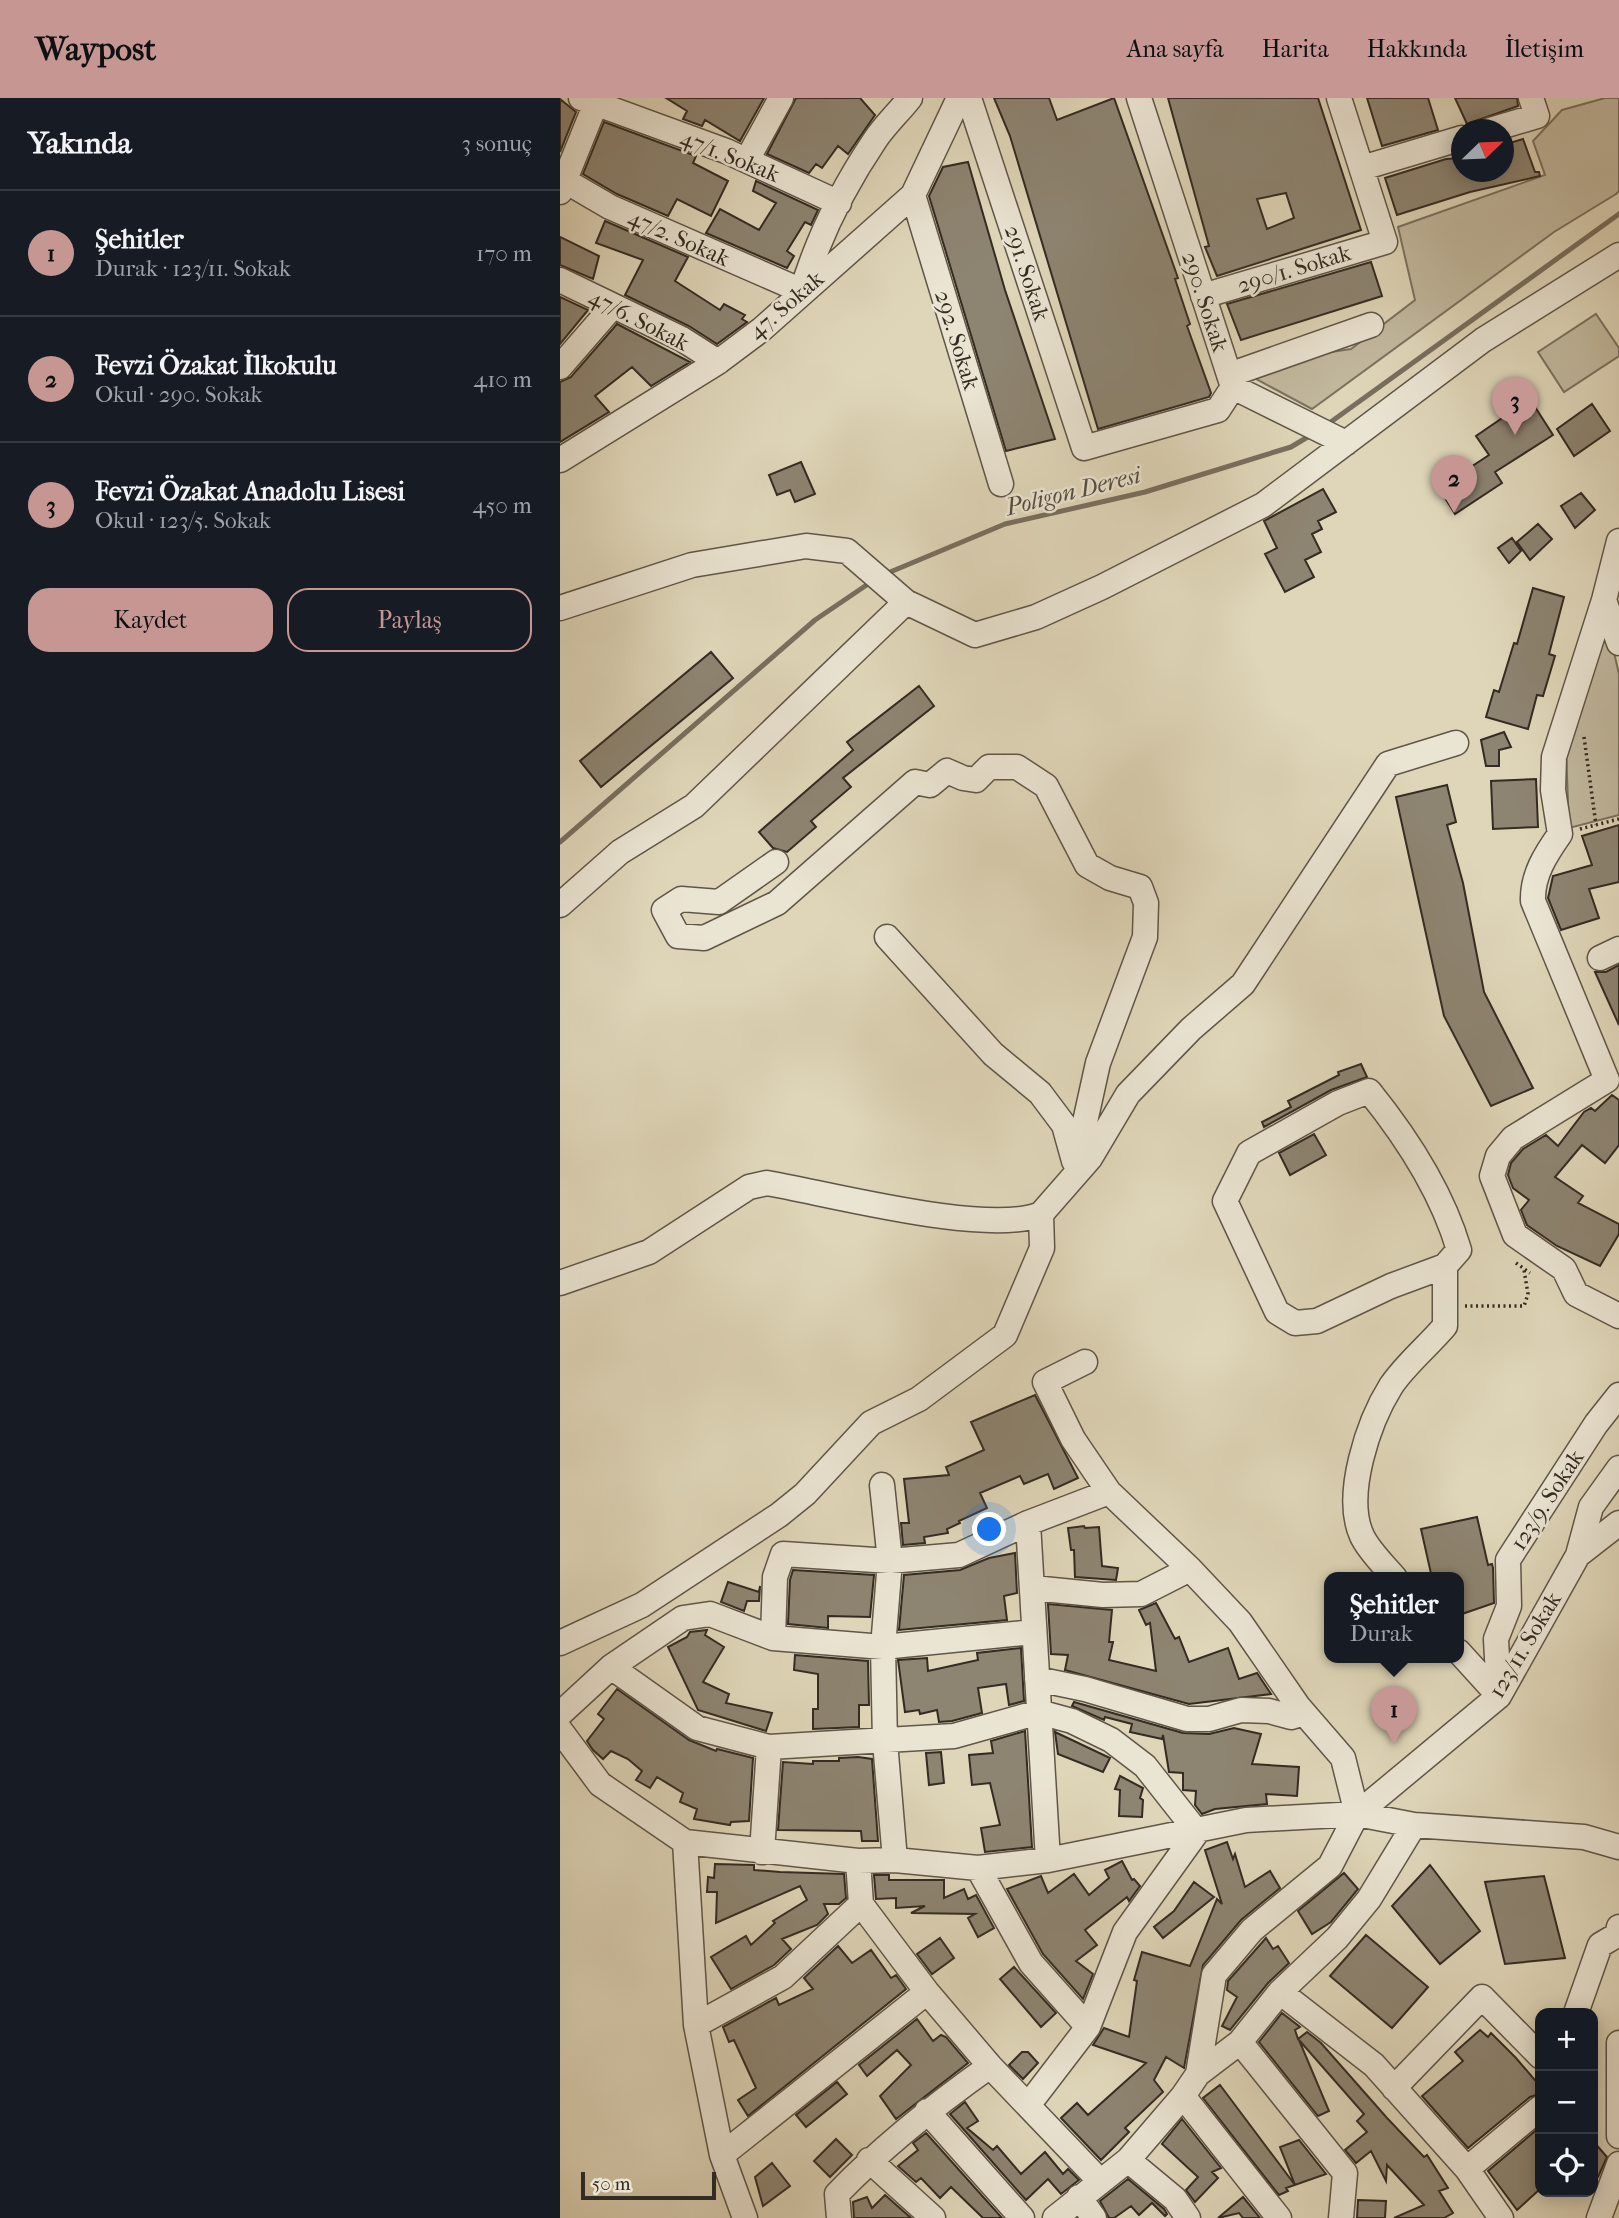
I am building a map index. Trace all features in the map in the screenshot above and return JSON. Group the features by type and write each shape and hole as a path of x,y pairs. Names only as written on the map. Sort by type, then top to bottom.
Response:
{"street":[{"path":"747,160 781,98"},
{"path":"802,291 814,253 839,203 876,139 910,98"},
{"name":"47. Sokak","path":"560,460 718,362 762,329 913,195 958,98"},
{"name":"291. Sokak","path":"969,98 1084,448 1218,410 1231,381"},
{"name":"290. Sokak","path":"1139,98 1231,381"},
{"path":"1339,98 1362,168 1451,141"},
{"path":"562,183 591,100"},
{"name":"47/1. Sokak","path":"591,100 747,160 839,203"},
{"path":"1511,119 1534,107"},
{"name":"290/1. Sokak","path":"1203,296 1385,242 1362,168"},
{"name":"47/2. Sokak","path":"562,183 610,207 802,291"},
{"name":"292. Sokak","path":"913,195 1001,484"},
{"path":"560,608 692,565 806,546 847,551 906,602 975,635 1036,617 1102,587 1263,505 1340,440 1483,341 1619,255"},
{"name":"47/6. Sokak","path":"560,280 682,339 718,362"},
{"path":"560,367 613,306"},
{"path":"1231,381 1371,325"},
{"path":"1231,381 1340,440"},
{"path":"1619,541 1604,600 1554,757 1553,790 1560,834 1546,854 1533,886 1533,901 1563,976 1613,1083 1513,1138 1498,1156 1492,1176 1515,1235 1564,1269 1576,1294 1619,1316"},
{"path":"1604,600 1619,643"},
{"path":"560,905 620,852 694,806 906,602"},
{"path":"560,1283 649,1252 749,1186 767,1183 931,1214 1024,1221 1041,1214 1084,1165 1128,1094 1191,1029 1243,984 1388,764 1456,743"},
{"path":"776,862 719,902 681,899 664,910 678,936 704,938 777,903 915,782 930,785 947,771 963,778 976,779 989,767 1017,767 1046,786 1087,865 1110,878 1140,887 1146,903 1145,937 1098,1063 1081,1140 1084,1165"},
{"path":"887,937 993,1054 1040,1093 1064,1125 1084,1165"},
{"path":"1390,1572 1361,1534 1357,1503 1363,1451 1374,1418 1392,1384 1445,1326 1448,1306 1445,1266 1459,1250 1450,1217 1397,1126 1369,1091 1314,1116 1250,1153 1225,1200 1277,1312 1295,1324 1317,1321 1391,1286 1445,1266"},
{"path":"560,1643 642,1605 779,1515 805,1494 871,1423 919,1399 1004,1335 1042,1248 1041,1214"},
{"path":"1085,1362 1045,1382 1073,1439 1108,1492 1190,1569 1240,1622 1304,1713 1343,1758 1357,1814 1330,1866 1252,1930 1214,1975 1198,2074"},
{"name":"123/9. Sokak","path":"1499,1696 1496,1639 1509,1606 1508,1560 1596,1424 1619,1395"},
{"path":"1578,1555 1591,1507 1619,1468"},
{"path":"882,1485 890,1561 883,1647 885,1742 895,1860"},
{"path":"773,1638 775,1577 783,1554 890,1561 959,1555 1028,1523 1108,1492"},
{"path":"1028,1523 1033,1588 1032,1633 1040,1712 1048,1860"},
{"name":"123/11. Sokak","path":"1357,1814 1499,1696 1578,1555 1619,1523"},
{"path":"1033,1588 1103,1595 1141,1594 1190,1569"},
{"path":"560,1714 611,1667 683,1618 710,1614 773,1638 883,1647 1032,1633"},
{"path":"1464,1658 1499,1696"},
{"path":"611,1667 697,1728 769,1747 954,1736 1040,1712 1072,1721 1111,1740 1137,1760 1196,1832"},
{"path":"1037,1679 1095,1691 1186,1719 1209,1718 1241,1710 1269,1711 1292,1717 1304,1713"},
{"path":"560,1730 600,1784 685,1842 762,1852 978,1868 1048,1860 1246,1820 1357,1814 1414,1825 1584,1837 1619,1847"},
{"path":"762,1852 769,1747"},
{"path":"1055,2218 1099,2180 1128,2160 1183,2096 1198,2074 1240,2042 1280,1992 1337,1938 1369,1899 1414,1825"},
{"path":"1029,2104 1088,2027 1125,1932 1196,1832"},
{"path":"685,1842 696,2025 722,2155 745,2218"},
{"path":"858,1861 860,1904 990,2066 1099,2180"},
{"path":"978,1868 1031,1963 1088,2027"},
{"path":"696,2025 783,1977 860,1904"},
{"path":"1578,2008 1600,1945 1618,1933"},
{"path":"722,2155 928,1992"},
{"path":"1280,1992 1374,2065 1467,2169 1501,2218"},
{"path":"1394,2088 1482,1997 1535,2051"},
{"path":"1240,2042 1345,2173 1341,2218"},
{"path":"1619,2043 1619,2136"},
{"path":"839,2218 837,2194 869,2160 927,2111 990,2066"},
{"path":"1183,2096 1279,2218"},
{"path":"927,2111 1022,2218"},
{"path":"1467,2169 1535,2112"},
{"path":"869,2160 933,2218"},
{"path":"1128,2160 1175,2199 1188,2218"},
{"path":"1599,2218 1619,2164"},
{"path":"1079,2197 1094,2218"}],"path":[{"path":"1584,727 1584,753 1595,825"},
{"path":"1560,834 1619,819"},
{"path":"1448,1306 1524,1306 1528,1294 1524,1270"}],"shaded area":[{"path":"1605,98 1619,98 1619,191 1616,194 1554,232 1312,409 1256,379 1270,361 1351,349 1415,300 1398,227 1545,175 1533,141 1562,110"},
{"path":"1596,314 1619,348 1619,356 1564,392 1538,352"},
{"path":"1606,618 1619,674 1619,815 1569,828 1566,750"}],"building":[{"path":"666,98 764,98 740,141 705,120 702,126 683,119 687,111"},
{"path":"796,98 860,98 875,115 848,154 838,146 822,168 816,164 809,173 767,154"},
{"path":"994,98 1049,98 1057,120 1114,98 1178,278 1175,279 1190,324 1187,326 1211,393 1209,397 1098,429 1010,136"},
{"path":"1168,98 1318,98 1361,230 1217,276 1205,247 1209,246","holes":["1286,193 1294,218 1267,229 1257,199"]},
{"path":"1367,98 1428,98 1438,130 1382,146"},
{"path":"1455,98 1517,98 1518,106 1481,119 1465,119"},
{"path":"560,99 576,112 560,152"},
{"path":"604,122 696,156 693,163 728,181 711,216 677,199 668,216 617,194 583,174"},
{"path":"1523,139 1535,172 1539,172 1540,176 1514,182 1514,142"},
{"path":"1451,159 1451,182 1514,182 1470,192 1397,215 1385,178"},
{"path":"968,162 1005,290 1055,439 1006,451 929,196 943,167"},
{"path":"756,181 818,210 811,225 805,222 787,251 794,256 787,268 706,233 720,209 759,230 776,203 753,191"},
{"path":"605,221 688,257 675,281 720,310 724,304 745,315 742,319 747,322 717,344 689,326 625,295 643,260 596,243"},
{"path":"560,237 599,256 593,279 560,265"},
{"path":"1371,262 1382,296 1241,340 1227,304"},
{"path":"560,297 588,310 560,344"},
{"path":"617,324 690,362 651,386 632,367 595,396 609,412 560,442 560,382 571,377"},
{"path":"1530,399 1553,435 1495,472 1502,483 1455,514 1439,488 1489,455 1476,436"},
{"path":"1592,404 1610,431 1574,456 1557,429"},
{"path":"801,462 815,494 795,502 790,490 777,495 769,475"},
{"path":"1323,489 1336,512 1318,521 1322,529 1312,534 1321,552 1305,560 1314,577 1285,592 1265,554 1277,548 1264,521"},
{"path":"1581,493 1595,510 1575,528 1561,506"},
{"path":"1538,524 1552,539 1530,560 1517,542"},
{"path":"1512,538 1521,551 1509,563 1498,548"},
{"path":"1533,588 1564,597 1549,654 1555,656 1543,696 1537,695 1528,729 1486,717 1494,690 1499,692 1514,643 1517,644"},
{"path":"711,652 733,678 601,787 580,761"},
{"path":"919,686 934,706 843,778 851,787 811,821 816,827 787,852 773,848 759,832 853,750 847,742"},
{"path":"1504,732 1511,747 1499,750 1499,766 1486,766 1481,740"},
{"path":"1536,779 1538,827 1493,829 1491,781"},
{"path":"1447,785 1456,822 1447,825 1463,883 1484,992 1533,1088 1491,1106 1444,1016 1396,797"},
{"path":"1619,825 1619,882 1589,889 1599,918 1561,930 1548,898 1553,876 1592,865 1582,836"},
{"path":"1619,965 1619,1025 1595,972 1606,972"},
{"path":"1361,1064 1367,1077 1331,1090 1264,1127 1262,1122 1291,1107 1288,1101 1339,1075 1338,1072"},
{"path":"1612,1095 1619,1100 1619,1145 1605,1163 1582,1145 1555,1177 1583,1196 1578,1203 1619,1224 1619,1234 1600,1266 1557,1246 1527,1225 1521,1210 1529,1200 1513,1188 1508,1175 1511,1163 1523,1149 1546,1135 1558,1146 1584,1112 1591,1108 1595,1111"},
{"path":"1314,1134 1326,1155 1290,1175 1279,1153"},
{"path":"1035,1395 1078,1478 1054,1489 1048,1474 1024,1484 1020,1476 980,1493 987,1508 959,1521 960,1523 947,1529 948,1533 924,1537 925,1543 903,1545 901,1523 909,1523 904,1479 949,1475 946,1467 984,1450 971,1422"},
{"path":"1477,1517 1488,1565 1492,1564 1493,1568 1494,1603 1464,1613 1464,1572 1431,1572 1421,1529"},
{"path":"1099,1527 1102,1566 1118,1568 1116,1580 1075,1577 1074,1550 1071,1550 1068,1528"},
{"path":"1015,1553 1017,1593 1004,1596 1007,1620 899,1630 904,1575 960,1570 989,1558"},
{"path":"793,1570 874,1575 870,1617 828,1616 828,1628 788,1624"},
{"path":"728,1582 759,1592 760,1586 759,1601 747,1601 744,1611 721,1602"},
{"path":"1156,1603 1175,1639 1179,1637 1189,1662 1228,1648 1239,1679 1257,1673 1271,1694 1189,1704 1065,1670 1068,1655 1051,1654 1048,1604 1112,1610 1109,1642 1113,1642 1109,1660 1156,1671 1150,1623 1146,1625 1139,1610"},
{"path":"707,1630 705,1635 724,1647 703,1682 729,1694 726,1703 772,1713 766,1731 698,1710 668,1647 687,1637 690,1632"},
{"path":"1021,1648 1024,1701 1009,1705 1006,1684 978,1688 982,1713 939,1722 937,1710 920,1714 919,1710 905,1712 898,1660 927,1658 928,1671 978,1660 977,1653"},
{"path":"795,1655 868,1661 869,1705 859,1705 859,1727 813,1729 813,1709 818,1709 818,1674 794,1670"},
{"path":"617,1689 689,1740 716,1751 717,1749 753,1758 749,1821 731,1822 730,1825 694,1819 697,1809 680,1802 683,1793 657,1777 650,1788 636,1780 642,1771 628,1759 611,1751 603,1759 593,1750 587,1741 604,1719 598,1714"},
{"path":"1074,1702 1183,1733 1209,1734 1234,1728 1261,1734 1252,1764 1299,1767 1297,1796 1266,1794 1267,1804 1215,1809 1202,1814 1195,1805 1196,1791 1183,1790 1183,1773 1169,1772 1163,1735 1162,1739 1130,1732 1132,1724 1105,1717 1104,1720 1072,1706"},
{"path":"1025,1731 1032,1847 985,1852 981,1828 1000,1825 990,1783 972,1785 969,1755 993,1753 991,1741"},
{"path":"1055,1732 1110,1758 1103,1772 1058,1754"},
{"path":"941,1752 944,1783 929,1785 926,1753"},
{"path":"839,1758 872,1759 878,1841 862,1841 861,1831 778,1830 783,1762 813,1764 813,1761 839,1761"},
{"path":"1120,1776 1143,1788 1140,1798 1143,1800 1142,1817 1119,1816 1120,1790 1115,1789"},
{"path":"1227,1842 1233,1859 1235,1854 1245,1887 1270,1871 1280,1888 1241,1920 1203,1965 1184,2068 1166,2057 1154,2080 1163,2092 1125,2128 1129,2132 1101,2160 1061,2118 1077,2103 1088,2115 1146,2063 1093,2045 1104,2028 1129,2037 1137,1981 1134,1980 1142,1952 1190,1966 1217,1899 1222,1904 1205,1850"},
{"path":"1122,1861 1132,1880 1140,1886 1129,1901 1127,1897 1085,1930 1097,1945 1076,1961 1093,1974 1083,1999 1043,1954 1007,1889 1041,1876 1048,1893 1074,1874 1089,1895 1109,1878 1105,1870"},
{"path":"715,1864 754,1865 754,1870 844,1874 846,1898 839,1904 824,1904 828,1914 817,1925 782,1939 791,1949 774,1965 731,1989 711,1957 746,1936 751,1945 775,1923 773,1921 807,1900 800,1886 716,1923 717,1892 707,1892 708,1877 714,1878"},
{"path":"1430,1865 1480,1931 1440,1964 1392,1906"},
{"path":"1344,1873 1358,1889 1331,1922 1312,1934 1298,1911"},
{"path":"874,1875 889,1875 889,1880 944,1880 944,1898 964,1889 968,1899 976,1895 994,1928 978,1937 968,1918 975,1914 911,1913 925,1906 896,1908 896,1898 876,1899"},
{"path":"1544,1876 1565,1958 1505,1964 1485,1882"},
{"path":"1194,1882 1214,1897 1163,1938 1154,1927 1174,1911"},
{"path":"1366,1935 1428,1987 1392,2028 1330,1976"},
{"path":"940,1938 954,1958 932,1974 917,1954"},
{"path":"1266,1938 1273,1949 1278,1946 1289,1963 1268,1983 1230,2030 1222,2026 1237,1997 1227,1990 1228,1981"},
{"path":"838,1946 852,1963 871,1950 891,1978 896,1975 906,1989 748,2116 738,2100 756,2088 734,2040 729,2042 723,2027 776,1998 779,2005 813,1989 804,1978"},
{"path":"1014,1967 1056,2013 1041,2027 1000,1979"},
{"path":"1282,2013 1300,2027 1295,2030 1298,2039 1307,2032 1321,2043 1387,2118 1424,2157 1427,2155 1448,2188 1439,2191 1453,2213 1444,2218 1394,2218 1424,2205 1387,2165 1386,2181 1371,2151 1356,2163 1345,2150 1367,2132 1357,2121 1364,2114 1299,2040 1329,2111 1318,2116 1259,2042"},
{"path":"917,2019 933,2041 941,2035 946,2037 968,2063 896,2119 880,2096 911,2065 897,2050 867,2076 859,2065"},
{"path":"1480,2030 1488,2037 1491,2033 1535,2080 1535,2096 1468,2148 1422,2096 1463,2061 1455,2052"},
{"path":"1022,2052 1028,2052 1038,2063 1023,2079 1009,2065"},
{"path":"837,2082 847,2094 806,2127 796,2115"},
{"path":"1220,2085 1295,2185 1286,2188 1288,2191 1279,2195 1203,2098"},
{"path":"965,2102 978,2121 967,2128 993,2150 997,2146 1021,2174 1045,2152 1063,2174 1068,2169 1079,2180 1061,2194 1048,2179 1026,2200 950,2114"},
{"path":"1182,2119 1221,2168 1212,2172 1218,2178 1195,2202 1186,2190 1198,2177 1162,2144"},
{"path":"1535,2131 1535,2194 1517,2210 1488,2171"},
{"path":"926,2133 1002,2218 983,2218 951,2187 940,2198 921,2178 916,2182 898,2166 918,2150 913,2143"},
{"path":"836,2139 852,2155 830,2177 814,2161"},
{"path":"1299,2140 1326,2174 1295,2185 1280,2147"},
{"path":"1598,2147 1607,2157 1598,2177"},
{"path":"772,2163 790,2186 763,2206 755,2177"},
{"path":"1128,2179 1167,2214 1165,2216 1152,2203 1139,2215 1131,2206 1114,2218 1109,2218 1100,2201"},
{"path":"885,2195 911,2218 854,2218 853,2202 867,2197 872,2208"},
{"path":"1243,2197 1260,2218 1243,2218 1239,2213 1218,2218"},
{"path":"1358,2200 1386,2201 1385,2218 1357,2218"}],"waterway":[{"name":"Poligon Deresi","path":"1328,424 1619,214"},
{"name":"Poligon Deresi","path":"883,575 1005,524 1145,492 1291,447 1311,435"},
{"name":"Poligon Deresi","path":"560,842 815,620 871,582"}],"place":[{"name":"Fevzi Özakat Anadolu Lisesi","path":"1515,435"},
{"name":"Fevzi Özakat İlkokulu","path":"1454,513"},
{"name":"Şehitler","path":"1394,1744"}]}
